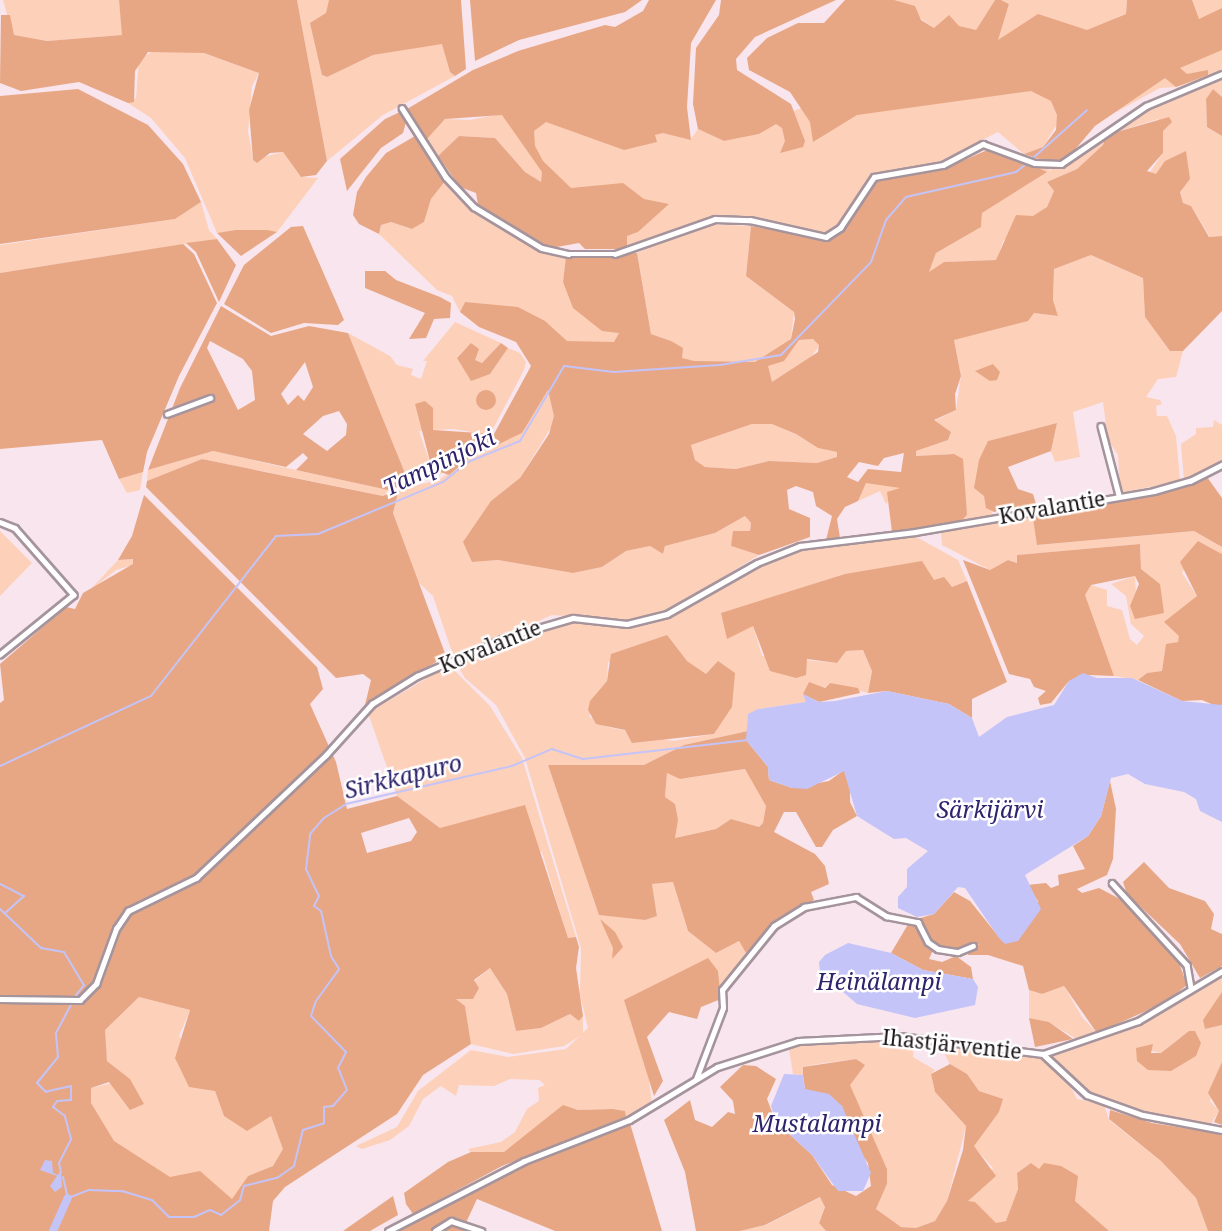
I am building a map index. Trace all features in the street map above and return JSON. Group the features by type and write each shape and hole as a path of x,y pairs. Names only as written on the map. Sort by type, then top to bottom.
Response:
{"street":[{"path":"402,108 446,177 474,207 542,248 568,254 615,254 715,219 750,220 826,237 839,228 874,177 943,164 983,144 1035,163 1060,164 1146,106 1222,74"},
{"path":"167,414 210,398"},
{"path":"1101,426 1119,495"},
{"name":"Kovalantie","path":"0,999 80,1000 96,984 116,929 128,911 196,878 326,755 372,704 417,676 544,623 573,618 627,624 667,614 757,563 800,546 915,532 1176,486 1222,465"},
{"path":"0,522 15,528 74,595 0,655"},
{"path":"1112,883 1187,965 1191,988"},
{"path":"696,1080 723,1008 722,990 774,926 804,907 856,897 887,916 918,922 928,942 938,949 958,952 972,946"},
{"name":"Ihastjärventie","path":"388,1231 524,1161 629,1120 717,1067 798,1041 857,1036 976,1043 1043,1054 1138,1021 1222,971"},
{"path":"1043,1054 1087,1095 1143,1115 1222,1130"},
{"path":"435,1231 451,1221 481,1231"}],"shaded area":[{"path":"3,0 119,0 123,35 47,41 13,35"},
{"path":"119,0 297,0 327,161 316,175 301,177 283,152 270,153 257,163 253,160 249,110 259,73 204,53 148,52 135,71 134,102 128,103 79,82 21,91 0,83 1,15 10,15 14,35 47,41 122,35"},
{"path":"297,0 329,0 322,75 326,77 373,55 443,43 450,72 455,76 383,115 327,161"},
{"path":"329,0 461,0 466,69 455,76 450,72 442,44 373,55 327,77 322,75 310,23 326,13"},
{"path":"470,0 642,0 625,12 519,40 475,61"},
{"path":"649,0 716,0 691,43 687,107 691,140 663,133 655,135 657,142 624,150 546,122 534,131 535,146 543,161 571,188 623,183 644,199 669,204 638,232 627,236 627,249 585,249 579,243 551,248 478,205 476,193 460,187 438,156 459,136 495,138 525,172 541,182 542,172 502,115 445,119 427,139 407,109 473,70 518,51 605,25 615,27 643,11"},
{"path":"721,0 836,0 755,37 736,59 737,70 791,104 805,141 803,147 780,153 785,141 782,128 776,124 759,134 724,141 698,129 693,104 696,48 719,15"},
{"path":"845,0 894,0 915,6 921,20 934,28 949,15 959,26 976,30 995,0 1001,0 1009,4 998,40 1038,14 1087,30 1126,14 1127,0 1192,0 1199,19 1222,8 1222,50 1180,68 1187,74 1208,70 1208,75 1176,87 1165,78 1095,126 1067,159 1055,164 1024,154 1043,147 1056,130 1057,115 1051,101 1031,91 857,115 813,142 810,122 790,92 749,70 747,58 767,38 798,23 824,23"},
{"path":"894,0 995,0 976,30 934,28"},
{"path":"1001,0 1127,0 1126,14 1113,19 1194,8 1192,0 1222,0 1222,72 1176,87 1160,88 1094,124 1048,171 1069,163 1105,134 1147,109 1222,79 1222,97 1213,89 1206,99 1207,127 1222,136 1222,236 1210,237 1191,206 1183,203 1180,192 1156,174 1148,175 1163,153 1158,119 1106,135 1103,145 1077,169 1047,182 1054,191 1047,207 1003,241 997,260 944,262 928,274 936,253 981,227 982,213 1025,185 1019,167 1058,142 1057,124 1043,147 1024,154 998,132 937,163 872,175 837,228 826,235 753,218 713,217 627,249 627,236 638,232 668,204 639,226 542,173 541,182 525,172 495,138 459,136 438,156 427,139 445,119 470,120 590,97 691,139 698,129 724,141 759,134 796,110 997,40 1009,4"},
{"path":"156,49 204,53 259,73 252,86 248,131 253,160 283,152 301,177 318,178 277,232 217,233 185,158 151,118 128,103 136,98 139,60"},
{"path":"78,89 148,125 183,164 201,202 175,219 0,244 0,96"},
{"path":"1213,89 1222,97 1222,136 1207,127 1206,99"},
{"path":"400,112 406,122 403,133 381,148 347,191 340,159 385,119"},
{"path":"1169,117 1172,122 1163,131 1163,153 1147,171 1156,174 1165,161 1186,151 1190,179 1180,192 1183,203 1191,206 1209,237 1222,236 1222,311 1183,351 1170,351 1145,317 1143,278 1091,255 1054,269 1053,300 1058,316 1034,313 1028,321 954,340 961,376 955,394 956,410 934,420 951,432 948,440 916,451 916,456 954,454 963,459 967,515 961,521 892,532 887,492 900,488 866,483 858,501 845,507 837,519 840,538 826,540 832,516 816,506 813,492 796,486 787,490 789,509 810,518 810,537 759,555 731,546 733,531 750,531 751,523 745,516 715,533 665,546 663,554 650,546 626,551 602,567 573,573 498,560 472,562 463,542 491,501 520,478 549,434 554,416 548,390 522,433 469,458 449,475 432,469 415,404 425,401 433,408 433,430 494,434 531,366 516,342 479,327 460,312 465,302 518,307 545,321 567,341 614,342 619,333 602,331 573,308 563,282 566,256 637,253 651,334 683,348 682,358 694,361 755,362 791,339 795,319 794,312 746,276 751,226 829,241 844,230 874,182 886,176 942,170 994,147 1047,172 982,213 981,227 936,253 929,272 944,262 996,260 1016,215 1033,216 1047,207 1054,191 1047,182 1077,169 1103,145 1106,135","holes":["813,339 819,345 818,352 772,382 768,366 784,361 799,340","752,424 772,424 796,434 818,448 837,452 837,457 817,463 769,461 736,469 705,467 695,460 691,445","904,453 901,472 868,469 858,482 847,477 859,462 878,466 884,458"]},
{"path":"415,136 446,180 431,199 424,222 412,229 391,222 381,225 379,234 359,224 353,215 357,192 386,153"},
{"path":"446,180 471,208 540,250 566,256 563,282 619,333 615,341 671,341 651,334 637,253 704,224 751,226 746,276 794,312 789,353 799,340 813,339 820,345 808,361 772,383 550,429 520,478 483,514 473,531 472,562 498,560 573,573 602,567 626,551 650,546 663,554 665,546 715,533 745,516 751,523 750,531 731,546 759,555 680,604 656,613 626,620 552,615 454,658 433,596 418,582 393,513 399,489 439,480 469,458 492,449 566,341 465,302 460,312 452,296 437,290 379,234 381,225 391,222 412,229 424,222 431,199"},
{"path":"201,202 209,230 217,239 0,273 0,245 175,219"},
{"path":"303,226 344,320 338,325 304,323 271,333 224,304 244,265 291,227"},
{"path":"236,230 277,232 241,256 217,233"},
{"path":"217,239 236,265 219,302 196,252 186,243"},
{"path":"183,244 194,254 217,303 179,376 147,452 143,472 119,479 102,440 0,449 0,273"},
{"path":"1091,255 1143,278 1145,317 1170,351 1183,351 1176,377 1158,379 1146,397 1160,400 1162,404 1156,406 1157,416 1167,416 1176,436 1180,481 1120,493 1118,455 1108,440 1103,402 1073,412 1080,457 1055,462 1051,451 1057,423 988,441 984,496 993,515 961,521 967,515 954,454 916,456 916,451 948,440 951,432 934,421 956,410 961,376 954,340 1034,313 1058,316 1053,300 1054,269"},
{"path":"365,271 385,271 396,280 451,303 450,318 434,319 426,338 409,339 425,313 365,288"},
{"path":"221,306 271,336 309,326 348,333 409,483 388,490 296,470 308,458 303,453 286,467 213,451 148,470 180,388","holes":["210,341 243,359 252,371 255,400 238,410 207,348","305,362 313,387 304,401 298,395 288,405 281,394","339,411 347,424 346,435 327,451 303,434 323,416"]},
{"path":"455,322 501,343 482,363 475,360 472,343 457,357 490,374 508,348 520,353 526,362 524,370 494,427 484,434 453,429 419,431 432,469 443,473 409,483 348,333 390,356 397,365 413,369 411,375 421,379 427,361 423,361"},
{"path":"471,343 479,349 475,360 482,363 501,343 508,348 490,374 471,381 457,358"},
{"path":"993,364 1000,372 997,380 990,381 975,371"},
{"path":"482,390 490,390 496,400 490,410 482,410 476,404 476,396"},
{"path":"1214,420 1222,425 1222,462 1184,480 1181,444 1196,434 1196,428 1213,427"},
{"path":"1057,423 1051,451 1008,467 1018,489 1033,494 1036,504 994,512 986,508 984,496 974,488 979,460 988,441"},
{"path":"752,424 773,424 818,448 837,452 838,457 817,463 769,461 736,469 705,467 695,460 691,445"},
{"path":"213,451 388,490 384,496 202,459 147,481 148,470"},
{"path":"202,459 383,496 399,489 393,513 446,656 365,705 371,680 363,674 336,678 146,487 147,481"},
{"path":"143,472 140,490 127,493 119,479"},
{"path":"1207,477 1222,498 1222,547 1194,531 1037,545 1032,512 1174,489"},
{"path":"865,483 883,483 901,488 886,504 880,491 858,501"},
{"path":"144,495 317,667 323,689 310,704 336,762 347,809 397,796 440,828 525,805 568,938 576,937 579,947 576,968 583,1016 579,1021 570,1014 541,1028 516,1031 507,994 490,968 474,980 479,988 473,999 456,999 465,1006 471,1044 423,1075 397,1114 285,1187 273,1201 269,1231 0,1231 0,703 4,700 0,664 66,607 75,609 83,593 133,564 133,559 118,560 132,536","holes":["409,818 417,832 411,841 367,853 361,833","139,997 190,1010 175,1058 189,1087 215,1091 224,1116 247,1131 271,1116 283,1149 273,1166 248,1176 232,1199 200,1171 170,1177 114,1141 91,1103 91,1088 109,1082 130,1110 144,1104 130,1079 107,1061 105,1030"]},
{"path":"1032,512 1038,545 1194,531 1222,547 1222,554 1198,541 1182,573 1197,596 1178,642 1166,645 1162,671 1147,673 1138,680 1114,676 1084,595 1091,585 1107,590 1107,606 1122,610 1130,639 1137,645 1144,636 1131,624 1126,596 1111,584 1135,576 1136,597 1160,584 1141,569 1140,544 1017,555 1018,563 1008,560 990,570 942,545 941,530"},
{"path":"0,531 32,563 0,596"},
{"path":"913,535 958,560 967,581 952,587 934,580 845,574 757,603 753,626 762,656 837,663 846,651 863,650 872,671 868,693 830,683 806,702 758,709 748,731 684,745 645,765 548,765 599,914 645,920 657,915 652,884 673,882 688,931 716,953 739,941 746,953 720,990 718,971 625,1000 648,1073 652,1103 626,1117 625,1111 578,1110 563,1106 504,1152 471,1152 468,1149 501,1142 515,1132 527,1109 539,1101 538,1088 545,1085 539,1080 510,1079 494,1086 459,1085 456,1096 441,1086 423,1099 409,1126 390,1140 362,1149 356,1146 397,1127 418,1091 471,1050 508,1057 566,1049 588,1028 580,995 581,948 525,758 496,705 465,678 456,663 536,629 570,623 628,627 671,618 756,567 814,546","holes":["687,661 706,675 732,707 714,734 673,741 608,727 590,717 590,702 607,681 608,662"]},
{"path":"1198,541 1222,554 1222,705 1216,706 1202,700 1182,701 1138,680 1147,673 1162,671 1166,644 1178,642 1179,636 1164,622 1197,596 1180,562"},
{"path":"1140,544 1141,569 1160,584 1164,613 1135,619 1130,606 1139,584 1135,576 1091,585 1085,595 1114,676 1090,675 1069,681 1051,703 1040,705 1038,698 1046,691 1034,687 1030,679 1009,674 963,560 990,570 1008,560 1017,563 1017,555"},
{"path":"134,559 133,565 116,570 90,590 118,560"},
{"path":"922,561 934,580 944,577 952,587 967,581 1007,682 972,699 972,718 949,704 887,691 868,693 872,671 863,650 846,651 837,663 807,659 806,675 796,678 770,671 753,626 727,639 721,613 845,574"},
{"path":"667,635 687,661 706,674 718,661 735,673 732,707 714,734 632,743 625,730 596,724 588,710 590,701 607,681 611,654"},
{"path":"449,665 490,706 522,758 576,937 568,939 542,852 440,828 397,796 368,713"},
{"path":"809,682 825,688 830,683 858,688 860,693 819,702 803,694"},
{"path":"748,731 746,740 768,767 769,780 792,788 829,781 844,770 850,780 850,802 857,816 833,830 822,847 816,847 796,812 784,812 774,832 815,854 825,866 829,884 811,892 814,900 780,918 746,953 739,941 716,953 688,931 673,882 652,884 657,916 645,920 599,915 548,765 644,765 684,745","holes":["745,769 766,806 763,823 759,827 731,819 716,829 675,838 678,820 675,804 665,797 667,773 680,779"]},
{"path":"746,769 766,806 763,823 759,827 731,819 716,829 674,838 665,797 667,772 680,779"},
{"path":"1110,781 1116,809 1113,859 1107,875 1077,889 1082,893 1099,888 1120,899 1177,957 1187,985 1164,1003 1097,1033 1064,986 1042,994 1029,990 1023,966 988,955 968,955 968,950 980,944 956,951 936,944 929,959 942,962 956,956 971,967 973,979 923,970 891,953 910,921 934,914 954,892 970,901 999,937 1021,935 1038,901 1027,885 1046,883 1051,888 1059,885 1058,875 1085,869 1073,846 1088,836 1101,816"},
{"path":"1144,862 1169,888 1205,901 1214,914 1211,929 1222,934 1222,966 1200,978 1180,944 1127,894 1123,882"},
{"path":"600,919 615,932 623,947 612,959 613,948"},
{"path":"708,958 718,971 721,999 701,1007 697,1019 669,1012 647,1037 663,1081 654,1096 624,1000"},
{"path":"490,968 507,994 516,1031 541,1028 570,1014 579,1021 583,1016 583,1034 564,1046 513,1054 471,1044 465,1006 455,998"},
{"path":"1222,974 1222,992 1205,1029 1222,1025 1222,1062 1210,1101 1219,1111 1211,1124 1163,1117 1091,1093 1050,1056 1139,1026","holes":["1189,1031 1148,1070 1136,1048 1161,1053"]},
{"path":"1064,986 1082,1017 1097,1033 1078,1040 1049,1022 1029,1018 1029,990 1042,994"},
{"path":"1222,992 1222,1025 1205,1029 1203,1020"},
{"path":"139,997 190,1010 179,1036 215,1091 224,1116 271,1116 284,1149 273,1166 248,1176 232,1200 218,1189 173,1214 0,1007 91,1094 91,1088 130,1079 107,1061 104,1031"},
{"path":"1029,1018 1049,1022 1073,1039 1035,1047"},
{"path":"1189,1031 1195,1031 1201,1043 1196,1056 1171,1071 1148,1070 1137,1061 1136,1048 1153,1044 1151,1053 1161,1053"},
{"path":"870,1039 914,1042 913,1057 935,1070 931,1074 935,1092 966,1126 947,1201 935,1221 916,1228 901,1227 876,1209 887,1184 887,1169 849,1085 864,1065 856,1059 803,1067 803,1075 793,1074 789,1049 798,1044"},
{"path":"950,1045 1042,1058 1067,1080 1077,1099 1104,1105 1109,1120 1161,1161 1196,1198 1208,1231 1109,1231 1031,1163 1017,1173 1018,1189 1007,1220 997,1224 967,1201 973,1191 983,1188 993,1168 973,1146 999,1112 1002,1100 979,1091 966,1074 950,1064 944,1053"},
{"path":"856,1059 865,1065 850,1085 887,1169 887,1184 876,1209 901,1227 916,1228 935,1221 947,1201 963,1150 966,1126 935,1092 931,1074 950,1064 967,1074 979,1091 1003,1099 999,1112 974,1146 996,1176 968,1201 975,1202 996,1223 1006,1221 1018,1189 1017,1173 1031,1163 1039,1169 1044,1163 1061,1166 1078,1176 1075,1201 1109,1231 826,1231 819,1223 825,1207 820,1197 765,1225 740,1231 696,1231 685,1172 664,1120 690,1100 695,1120 712,1127 728,1112 735,1114 733,1101 720,1087 743,1065 756,1066 776,1079 767,1099 776,1122 812,1155 832,1185 856,1196 871,1186 868,1163 856,1146 842,1106 805,1089 803,1067"},
{"path":"1222,1062 1222,1125 1214,1122 1219,1111 1208,1093"},
{"path":"563,1105 578,1110 625,1111 626,1117 502,1166 413,1214 406,1204 404,1193 448,1162 471,1152 504,1152"},
{"path":"1110,1110 1152,1123 1222,1134 1222,1231 1208,1231 1196,1198 1161,1161 1109,1119"},
{"path":"629,1120 662,1231 555,1231 477,1199 464,1227 472,1231 388,1231 524,1161"},
{"path":"393,1196 398,1215 370,1231 343,1231"},
{"path":"821,1197 825,1206 819,1222 826,1231 740,1231 766,1225"}],"water":[{"name":"Särkijärvi","path":"1083,673 1097,678 1132,678 1182,701 1222,705 1222,822 1200,811 1196,799 1184,792 1145,784 1128,774 1111,778 1101,816 1088,836 1025,875 1041,909 1018,941 1005,944 965,888 958,887 934,914 917,917 898,908 898,897 907,887 907,869 928,851 906,838 894,839 857,816 844,771 807,789 792,788 769,780 768,767 746,740 748,714 758,709 806,702 803,694 819,702 887,691 949,704 972,718 979,737 1007,717 1054,705 1069,681"},
{"name":"Heinälampi","path":"848,943 891,953 923,970 973,979 978,987 975,1005 915,1018 857,1004 820,972 819,962 825,955"},
{"name":"Mustalampi","path":"784,1074 803,1075 805,1089 829,1094 842,1106 871,1173 863,1191 838,1191 812,1155 776,1122 771,1106"},
{"path":"45,1160 52,1161 53,1173 58,1175 61,1169 62,1187 55,1192 50,1186 57,1176 40,1170"}],"waterway":[{"name":"Tampinjoki","path":"1033,158 1087,110"},
{"name":"Tampinjoki","path":"0,766 151,696 276,536 318,534 443,482 468,462 520,441 564,366 614,372 720,365 781,355 871,262 886,220 906,197 1016,172 1027,163"},
{"name":"Sirkkapuro","path":"63,1177 68,1198 89,1190 122,1191 152,1200 169,1217 194,1217 210,1210 221,1215 240,1200 244,1186 277,1178 294,1166 303,1130 324,1123 324,1107 333,1106 347,1090 338,1068 346,1052 311,1016 316,1001 339,969 331,956 321,911 314,906 319,896 306,869 310,834 324,818 346,804 512,766 552,749 583,759 746,740"},
{"name":"Tampinjoki","path":"0,884 24,896 6,912"},
{"path":"0,909 41,948 64,952 84,985 74,998"},
{"path":"61,1172 59,1163 71,1139 65,1116 53,1107 57,1101 71,1100 71,1086 46,1092 37,1083 58,1057 56,1033 72,1003"},
{"path":"53,1231 68,1198"}]}
